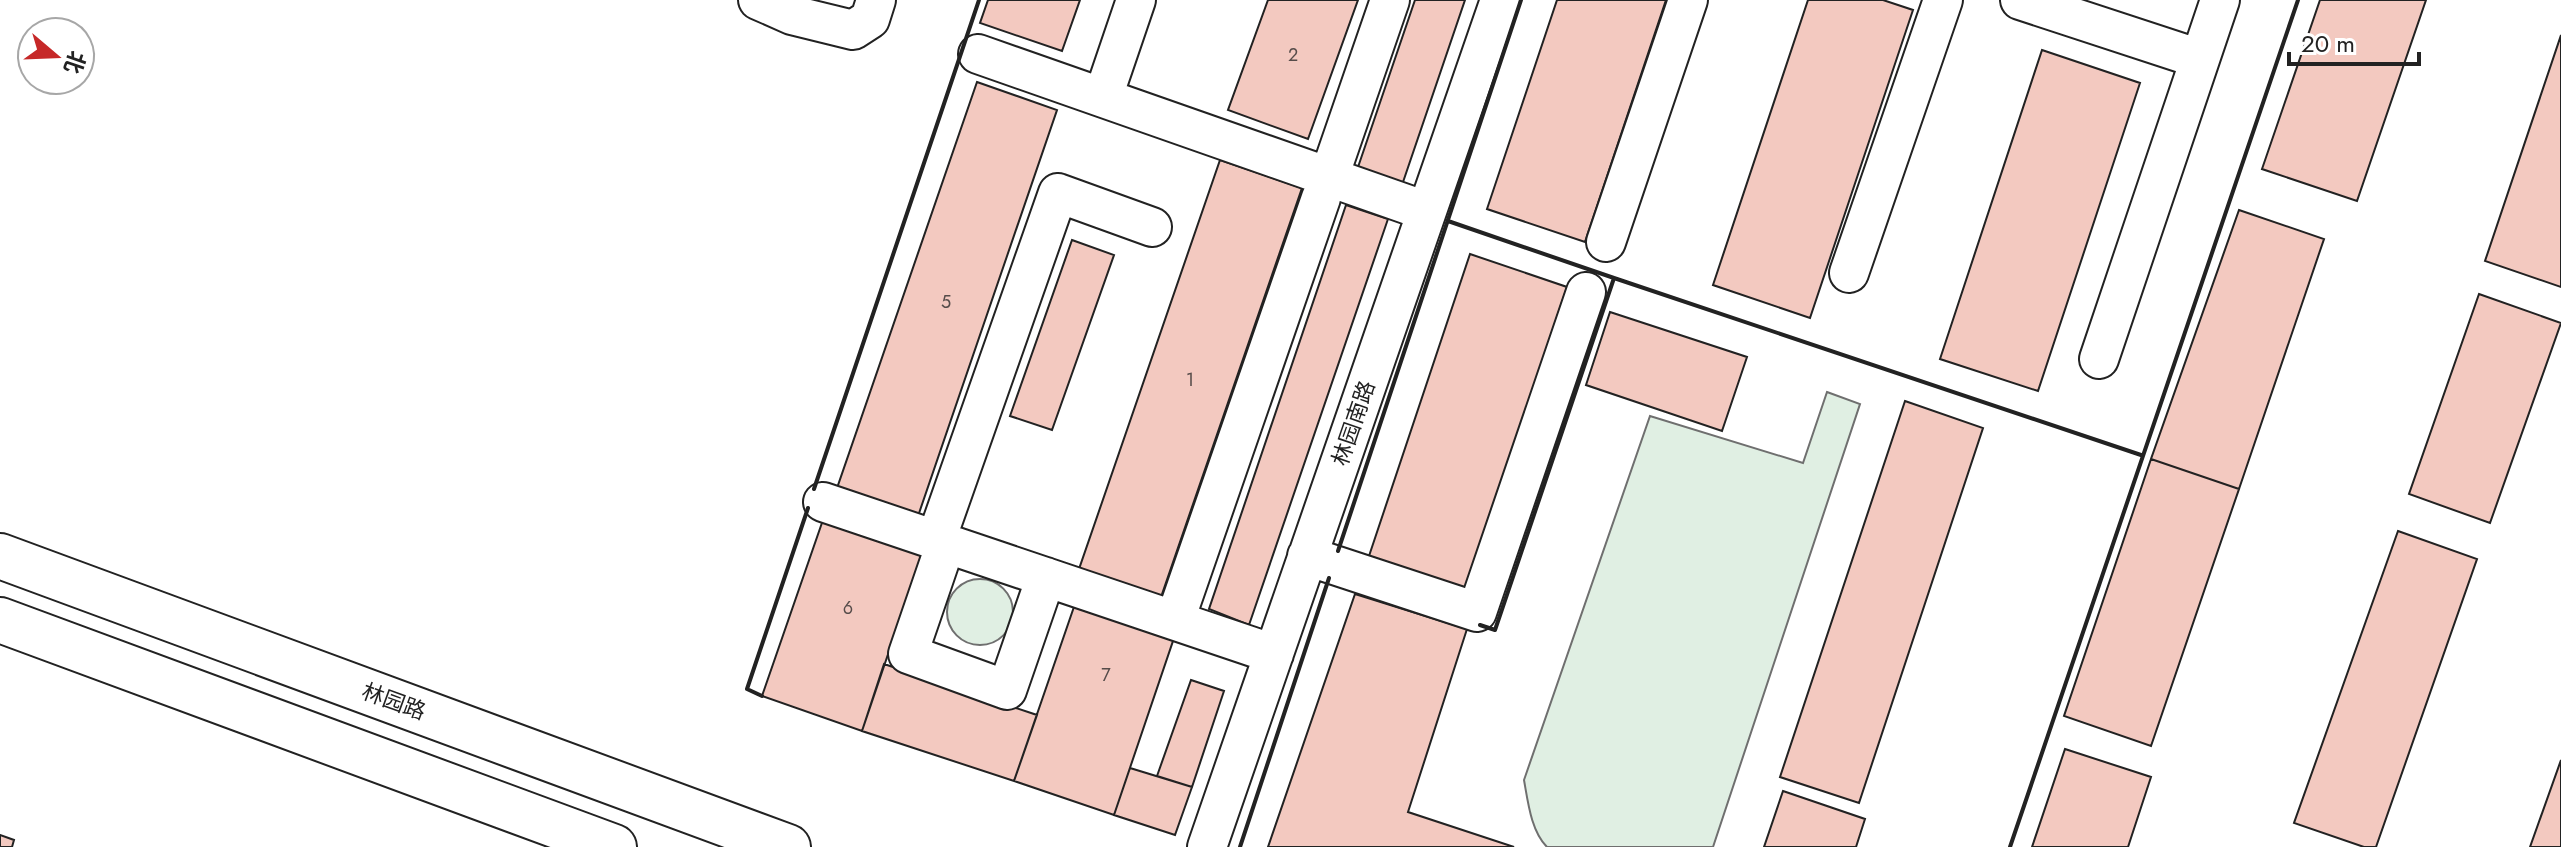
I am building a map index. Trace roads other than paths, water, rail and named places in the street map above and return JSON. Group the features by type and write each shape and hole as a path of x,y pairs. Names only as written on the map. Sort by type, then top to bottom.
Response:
{"main road":[{"name":"林园路","path":"0,556 788,847"},
{"path":"0,620 614,847"}],"street":[{"path":"758,0 792,15 853,30 870,19 876,0"},
{"path":"1103,97 1136,0"},
{"path":"1175,620 1390,0"},
{"name":"林园南路","path":"1207,847 1500,0"},
{"path":"1606,242 1688,0"},
{"path":"1849,273 1943,0"},
{"path":"2020,0 2200,59"},
{"path":"2099,359 2220,0"},
{"path":"978,54 1103,97 1325,188 1426,211"},
{"path":"1046,577 1007,690 908,654 941,541 1058,193 1152,227"},
{"path":"1307,556 1477,612 1586,292"},
{"path":"823,502 1274,654"}]}
